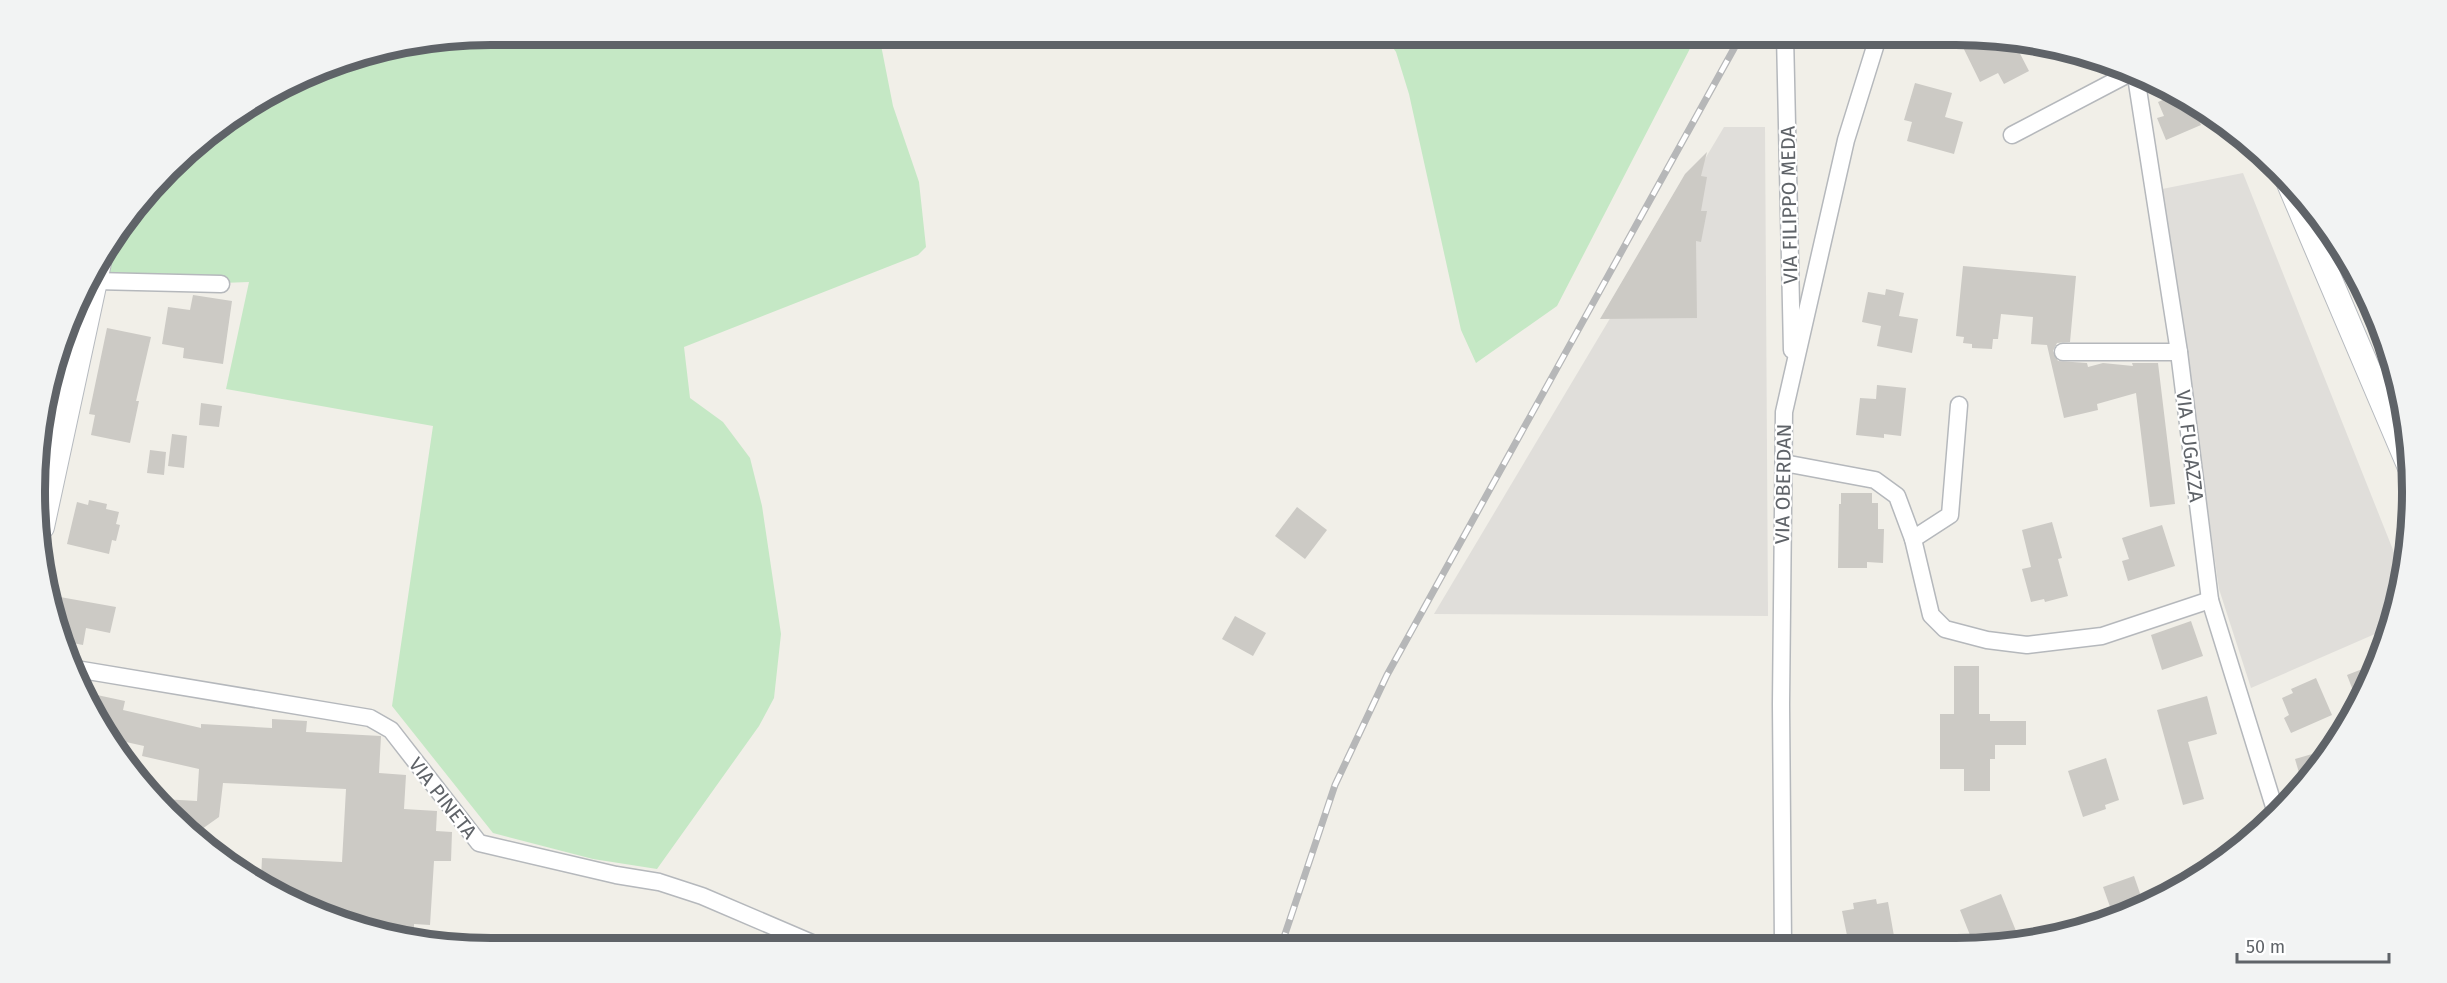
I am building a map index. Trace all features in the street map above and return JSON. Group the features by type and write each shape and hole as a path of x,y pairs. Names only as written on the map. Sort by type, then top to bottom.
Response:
{"main road":[{"path":"2299,207 2399,442"},
{"path":"46,510 92,291"}],"street":[{"name":"VIA FILIPPO MEDA","path":"1785,45 1792,375"},
{"name":"VIA OBERDAN","path":"1783,938 1781,704 1784,412 1846,140 1876,45"},
{"name":"VIA FUGAZZA","path":"2012,135 2122,77"},
{"name":"VIA FUGAZZA","path":"2135,83 2179,352 2210,600 2273,805"},
{"path":"104,271 221,284"},
{"path":"2063,352 2179,352"},
{"path":"1913,539 1950,515 1959,405"},
{"path":"1784,463 1875,480 1898,496 1913,539 1930,615 1945,629 1987,640 2027,645 2102,636 2210,600"},
{"name":"VIA PINETA","path":"83,670 370,718 391,730 479,843 616,876 659,882 702,896 800,938"}],"shaded area":[{"path":"1724,127 1765,127 1768,616 1434,614"},
{"path":"2243,173 2397,559 2387,607 2379,632 2251,688 2219,589 2162,189"}],"green space":[{"path":"881,45 893,106 919,182 926,247 918,255 684,347 690,398 723,422 750,458 762,506 781,634 774,698 759,726 657,869 593,859 493,833 392,706 433,426 226,389 249,282 94,288 120,243 137,220 156,197 197,156 243,120 294,91 321,79 376,60 462,46"},
{"path":"1391,45 1692,45 1557,306 1476,363 1461,330 1409,94 1396,52"}],"building":[{"path":"1962,45 2018,50 2029,71 2004,84 1998,73 1980,82"},
{"path":"1915,83 1952,93 1945,117 1963,122 1954,154 1907,141 1912,122 1904,120"},
{"path":"2167,98 2197,116 2201,125 2166,140 2157,118 2164,116 2158,102"},
{"path":"1707,152 1701,176 1707,177 1701,211 1707,211 1701,242 1696,241 1697,318 1600,319 1685,174"},
{"path":"1963,266 2076,276 2070,342 2057,343 2053,351 2058,361 2087,363 2088,367 2103,363 2133,366 2132,363 2158,363 2175,504 2150,507 2136,393 2097,404 2098,410 2064,418 2047,345 2031,344 2033,317 2001,314 1998,339 1993,339 1992,349 1972,348 1972,344 1963,343 1964,337 1956,336"},
{"path":"1886,289 1904,293 1899,316 1918,319 1912,353 1877,346 1881,326 1862,322 1868,292 1885,295"},
{"path":"193,295 232,301 223,364 183,358 184,348 162,344 168,307 190,310"},
{"path":"107,328 151,337 136,401 139,401 130,443 91,435 95,415 89,414"},
{"path":"1877,385 1906,388 1901,436 1884,434 1884,438 1856,435 1860,398 1876,399"},
{"path":"201,403 222,406 219,427 199,425"},
{"path":"172,434 187,436 184,468 168,466"},
{"path":"150,450 166,452 164,475 147,473"},
{"path":"1841,493 1872,493 1872,503 1878,503 1878,529 1884,529 1883,563 1867,562 1867,568 1838,568"},
{"path":"89,500 107,504 106,509 119,512 116,524 120,525 116,541 112,540 109,554 67,544 77,502 88,505"},
{"path":"1297,507 1327,530 1305,559 1275,536"},
{"path":"2052,522 2062,558 2058,559 2068,596 2045,602 2044,599 2031,602 2022,569 2031,567 2022,530"},
{"path":"2162,525 2175,566 2128,581 2122,561 2129,559 2122,538"},
{"path":"60,597 116,607 110,633 86,628 83,645 72,643 59,604"},
{"path":"1235,616 1266,633 1253,656 1222,639"},
{"path":"2191,621 2203,656 2162,670 2151,635"},
{"path":"1954,666 1979,666 1979,714 1990,714 1990,721 2026,721 2026,745 1995,745 1995,759 1990,759 1990,791 1964,791 1964,769 1940,769 1940,714 1954,714"},
{"path":"2365,668 2354,693 2347,675"},
{"path":"2316,678 2332,715 2291,733 2284,718 2289,715 2282,698 2293,693 2291,689"},
{"path":"94,694 125,701 123,710 201,728 201,724 272,728 272,719 307,721 306,732 381,736 379,773 406,775 404,809 437,811 436,831 452,832 451,861 434,861 430,925 414,924 414,931 376,923 321,904 261,874 262,858 342,862 346,789 223,783 219,817 201,830 169,799 197,801 199,769 142,756 144,746 121,741"},
{"path":"2207,696 2217,734 2188,742 2204,799 2183,805 2157,710"},
{"path":"2318,752 2300,775 2295,759"},
{"path":"2106,758 2119,800 2105,805 2106,809 2083,817 2068,771"},
{"path":"2134,876 2141,897 2111,910 2103,887"},
{"path":"2001,894 2016,931 2007,935 1971,937 1960,910"},
{"path":"1876,899 1877,904 1888,902 1894,936 1848,938 1842,911 1854,909 1853,903"}],"railway":[{"path":"1284,938 1335,785 1387,675 1736,45"}]}
